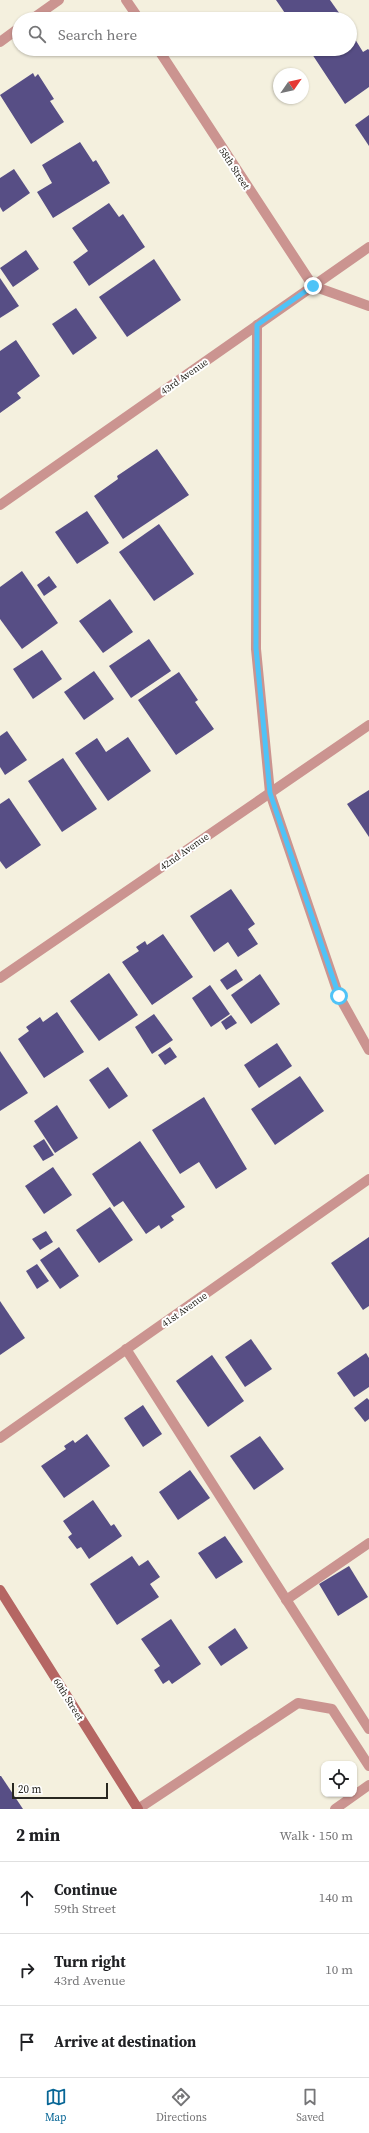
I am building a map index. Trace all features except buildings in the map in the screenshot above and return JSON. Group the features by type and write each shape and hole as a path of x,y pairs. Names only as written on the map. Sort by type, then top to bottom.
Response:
{"street":[{"path":"42,12 59,0"},
{"path":"126,0 134,12"},
{"path":"0,42 12,33"},
{"name":"58th Street","path":"163,56 313,286"},
{"name":"43rd Avenue","path":"0,505 369,247"},
{"path":"313,286 369,306"},
{"path":"257,325 256,648 270,793 339,996 369,1050"},
{"name":"42nd Avenue","path":"0,978 369,724"},
{"name":"41st Avenue","path":"0,1438 369,1179"},
{"path":"126,1349 369,1729"},
{"path":"286,1600 369,1543"},
{"name":"60th Street","path":"0,1590 138,1809"},
{"path":"138,1809 298,1703 332,1709 369,1766"},
{"path":"335,1809 369,1785"}],"route":[{"path":"313,286 257,325 256,648 270,793 339,996"}]}
